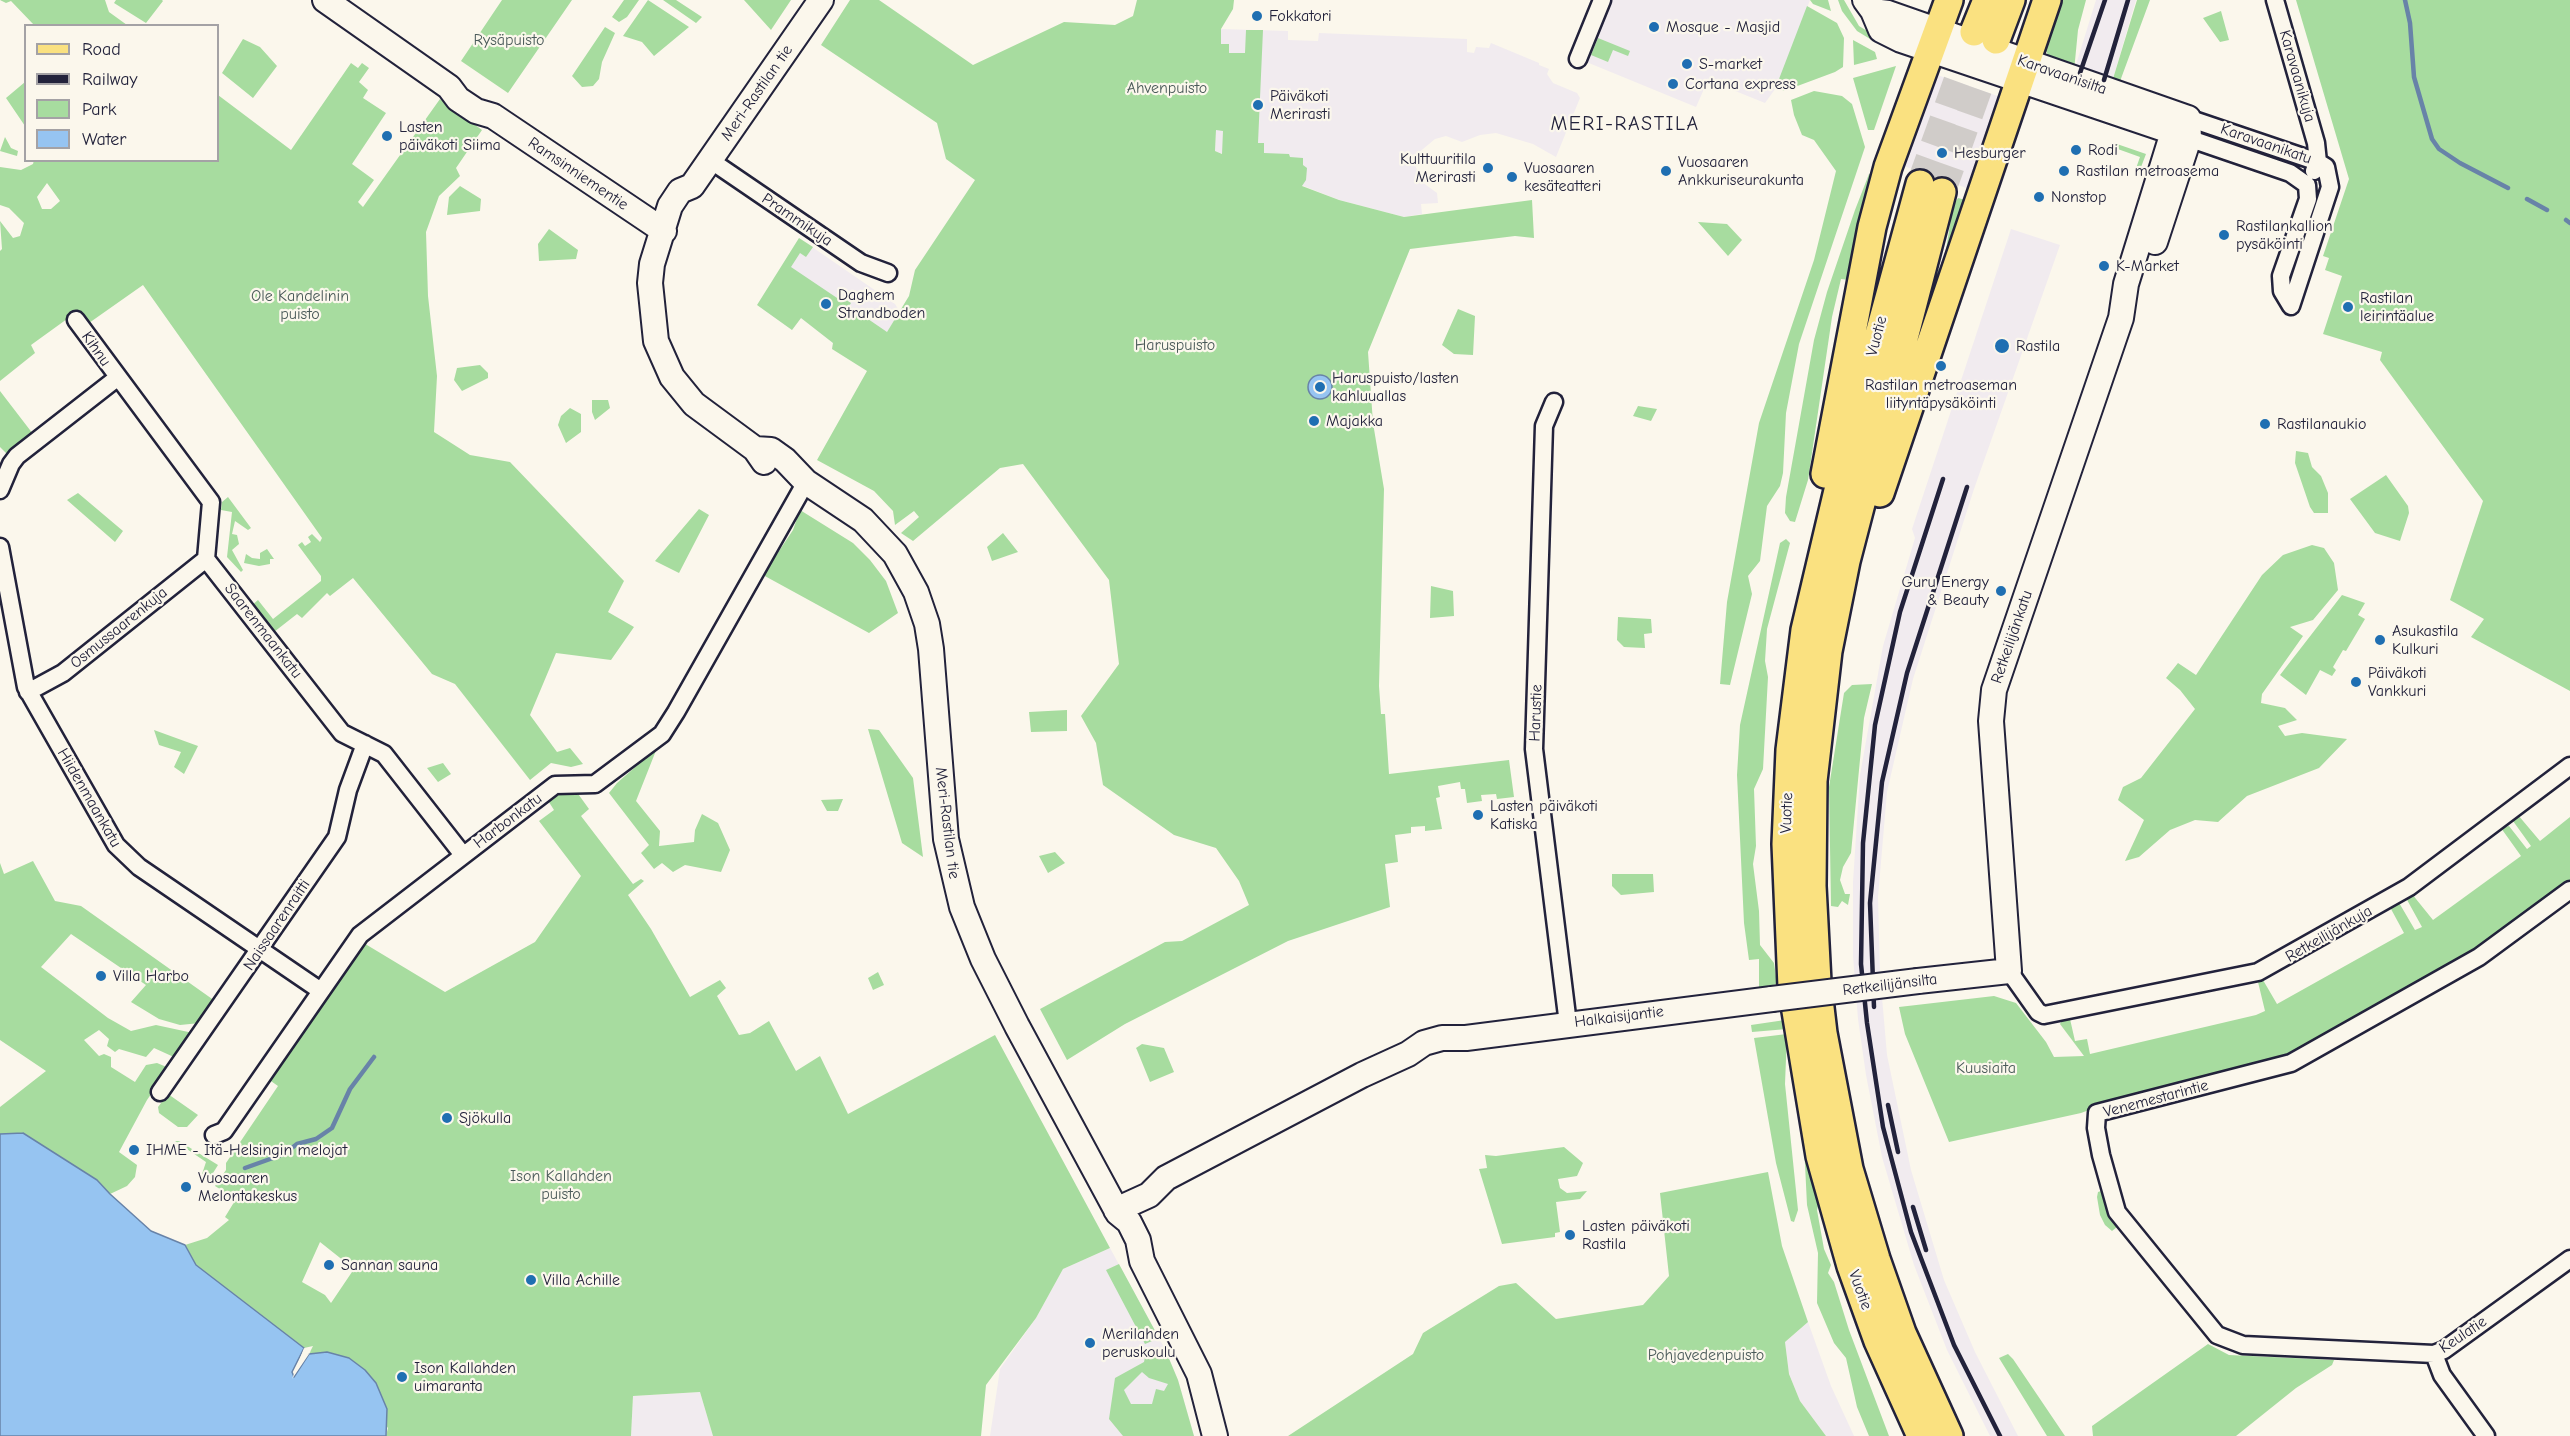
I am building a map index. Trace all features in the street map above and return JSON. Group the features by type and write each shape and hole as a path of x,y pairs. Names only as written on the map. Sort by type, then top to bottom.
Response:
{"main road":[{"path":"1805,630 1818,508 1872,227 1888,167 1949,0"},
{"path":"1987,0 1985,36 2011,0"},
{"path":"1828,651 1918,373 2047,0"},
{"name":"Vuotie","path":"1921,1436 1878,1341 1851,1266 1820,1156 1797,1029 1789,944 1787,799 1805,630 1851,437 1931,188 1846,561 1828,651 1813,781 1813,935 1823,1033 1847,1158 1876,1259 1902,1332 1949,1436"}],"street":[{"name":"Ramsinniementie","path":"325,0 450,87 465,90 482,101 493,116 664,231"},
{"name":"Meri-Rastilan tie","path":"821,0 692,186 691,198 664,231 652,264 650,283 652,323 662,357 672,377 694,404 755,449 771,450 785,460 806,482 874,531 895,554 916,592 927,624 931,649 943,813 956,890 982,959 1118,1211 1138,1240 1143,1262 1199,1374 1215,1436"},
{"path":"1578,59 1602,0"},
{"name":"Karavaanikuja","path":"2275,0 2316,143 2318,162"},
{"path":"1869,5 1881,30 1933,41"},
{"name":"Karavaanisilta","path":"1933,41 2109,100 2183,129"},
{"name":"Karavaanikatu","path":"2183,129 2318,162 2326,167 2330,187 2291,306 2282,291 2281,276 2308,199 2307,185 2290,173 2183,129"},
{"name":"Retkeilijänkatu","path":"2008,971 1991,721 1992,700 2121,318 2126,284 2183,129"},
{"name":"Prammikuja","path":"710,160 861,263 888,273"},
{"path":"2307,185 2318,162"},
{"path":"2291,247 2308,253"},
{"name":"Kihnu","path":"76,320 117,378"},
{"path":"0,490 17,456 117,378 211,502 206,559"},
{"name":"Harustie","path":"1554,402 1544,426 1534,749 1568,1024"},
{"name":"Harbonkatu","path":"214,1135 224,1131 360,935 555,785 595,784 662,734 806,482"},
{"name":"Hiidenmaankatu","path":"0,546 28,692 122,853 321,991"},
{"name":"Osmussaarenkuja","path":"28,692 63,673 206,559"},
{"name":"Saarenmaankatu","path":"206,559 342,733 376,748 391,762 463,855"},
{"name":"Naissaarenraitti","path":"160,1092 337,837 348,790 365,744"},
{"name":"Retkeilijänkuja","path":"2008,971 2038,1012 2049,1015 2253,974 2268,968 2409,887 2570,766"},
{"name":"Venemestarintie","path":"2434,1354 2243,1345 2217,1335 2117,1212 2101,1155 2096,1128 2097,1113 2291,1063 2480,957 2570,890"},
{"name":"Retkeilijänsilta","path":"1772,999 2008,971"},
{"name":"Halkaisijantie","path":"1118,1211 1142,1182 1166,1178 1362,1075 1408,1054 1437,1052 1466,1038 1772,999"},
{"name":"Keulatie","path":"2486,1436 2442,1375 2434,1354 2444,1350 2570,1259"}],"shaded area":[{"path":"1609,0 1810,0 1778,85 1765,103 1708,80 1696,107 1584,61"},
{"path":"2096,0 2136,0 2112,82 2074,71"},
{"path":"1221,29 1288,31 1288,40 1318,41 1319,33 1467,39 1467,52 1474,53 1476,47 1489,48 1491,43 1549,69 1547,74 1553,83 1577,93 1580,98 1556,157 1533,144 1496,133 1480,135 1462,142 1446,136 1435,139 1417,154 1415,165 1422,182 1437,193 1438,203 1421,204 1422,214 1404,217 1339,200 1215,151"},
{"path":"1929,72 2006,99 1975,191 1898,164"},
{"path":"2011,229 2060,245 1974,489 1913,679 1887,792 1878,897 1880,974 1887,1055 1911,1170 1944,1280 1975,1352 2018,1436 1990,1436 1947,1350 1914,1265 1882,1157 1858,1019 1853,956 1853,882 1860,775 1883,646 1915,538 1912,529"},
{"name":"Daghem Strandboden","path":"799,238 895,304 900,312 887,332 832,349 833,343 801,318 792,330 764,310"},
{"name":"Merilahden peruskoulu","path":"1110,1248 1165,1349 1178,1380 1194,1436 990,1436 1000,1369 1036,1318 1063,1269"},
{"path":"1808,1322 1831,1386 1854,1436 1826,1436 1800,1401 1789,1374 1785,1342"},
{"path":"700,1392 713,1436 631,1436 633,1396"}],"green space":[{"path":"0,0 105,0 109,12 126,24 33,24 11,1 6,3"},
{"path":"116,0 163,1 146,23 114,3"},
{"name":"Rysäpuisto","path":"502,0 572,0 508,93 461,61"},
{"path":"624,0 639,0 627,17 619,22 612,17"},
{"path":"648,0 689,27 654,56 642,42 623,36"},
{"path":"663,0 676,0 702,17 696,23"},
{"path":"744,0 791,0 771,30"},
{"name":"Haruspuisto","path":"850,0 879,0 973,65 1064,22 1115,25 1133,16 1137,0 1234,0 1233,9 1221,29 1221,44 1229,44 1229,53 1245,53 1246,30 1263,30 1258,143 1264,143 1264,153 1289,154 1290,157 1303,158 1303,165 1307,168 1306,180 1302,186 1339,200 1404,217 1532,200 1534,238 1515,236 1410,249 1368,352 1373,423 1384,489 1379,686 1381,714 1385,714 1389,774 1509,760 1514,797 1497,799 1496,794 1481,795 1482,801 1467,803 1465,789 1461,789 1460,782 1438,786 1440,797 1436,798 1442,829 1425,831 1425,826 1411,827 1411,833 1395,835 1398,862 1385,864 1390,907 1288,941 1125,1024 1067,1060 1040,1009 1165,942 1182,941 1249,905 1239,881 1216,848 1174,835 1103,785 1096,743 1081,716 1119,664 1109,580 1023,464 1000,468 913,541 901,533 919,517 914,511 895,525 893,511 874,491 817,460 867,371 832,349 833,343 801,318 792,330 757,305 799,238 813,247 806,257 800,253 791,267 843,302 845,299 851,303 849,306 887,332 909,296 915,270 975,180 946,159 937,123 821,45","holes":["1216,130 1223,131 1222,154 1215,151"]},
{"path":"1810,0 1828,0 1831,11 1813,4"},
{"path":"1838,0 1844,0 1859,26 1898,50 1875,42 1857,31 1842,11"},
{"path":"2055,0 2086,0 2078,30 2074,71 2049,57 2044,47"},
{"path":"2137,0 2150,0 2119,84 2112,82"},
{"path":"2296,0 2570,0 2570,691 2471,637 2484,619 2450,600 2483,501 2380,360 2382,352 2323,334 2342,276 2325,270 2329,258 2323,256 2349,179"},
{"path":"1807,6 1837,23 1844,38 1843,67 1784,91 1779,88 1779,79"},
{"path":"2221,11 2229,40 2220,42 2203,18"},
{"path":"605,27 615,33 602,62 599,79 593,86 582,87 572,76"},
{"path":"1598,38 1630,51 1628,56 1613,50 1608,62 1591,55"},
{"path":"243,39 260,47 277,66 253,98 222,73"},
{"path":"1853,40 1875,52 1877,59 1854,65"},
{"name":"Ole Kandelinin puisto","path":"351,63 358,68 362,63 369,68 359,82 368,90 363,98 386,113 352,164 374,180 358,202 363,207 440,99 482,130 456,168 460,176 439,196 426,232 428,296 437,376 434,432 470,455 510,462 624,581 608,612 634,627 611,660 556,653 530,715 557,752 570,748 583,764 571,767 551,763 530,780 455,684 432,674 353,578 330,596 327,593 302,618 297,614 274,632 251,606 258,600 273,619 321,581 321,576 298,545 302,542 305,546 311,542 308,537 312,534 320,542 322,538 143,285 89,323 67,319 31,345 35,353 0,381 0,251 2,249 0,221 13,238 20,236 24,223 9,208 0,205 0,167 21,170 34,162 219,162 219,96 291,150","holes":["47,183 60,201 51,209 42,209 37,197"]},
{"path":"1896,66 1874,130 1868,130 1853,78"},
{"path":"24,83 24,125 6,98"},
{"path":"1814,91 1842,96 1852,104 1865,147 1799,344 1786,413 1783,473 1780,486 1767,506 1760,561 1748,576 1752,594 1730,685 1720,684 1727,602 1759,423 1814,260 1836,171 1814,140 1802,135 1794,115 1791,100"},
{"path":"5,137 11,148 18,151 17,156 0,151"},
{"path":"2117,144 2146,154 2138,175 2134,174 2140,157 2115,148"},
{"path":"1875,173 1850,280 1841,279 1832,317 1808,480 1795,522 1790,521 1785,513 1786,497 1814,340 1827,292 1855,210 1869,174"},
{"path":"460,186 481,199 480,211 447,215 449,197"},
{"path":"1958,198 1969,201 1906,384 1928,297 1932,298 1938,270 1944,262 1953,206"},
{"path":"1698,222 1727,224 1742,240 1728,256"},
{"path":"549,229 578,250 576,259 539,261 538,244"},
{"path":"1458,309 1475,316 1473,355 1454,354 1442,345"},
{"path":"480,365 488,373 488,378 462,391 454,380 457,368"},
{"path":"0,391 33,434 8,455 0,447"},
{"path":"592,400 608,400 610,408 595,420 592,412"},
{"path":"1638,406 1657,409 1651,421 1633,416"},
{"path":"570,408 581,414 581,432 566,443 558,425 561,416"},
{"path":"2296,451 2308,453 2312,467 2321,476 2328,493 2328,513 2314,513 2310,507 2295,463"},
{"path":"2386,475 2408,506 2409,513 2400,541 2375,533 2350,499"},
{"path":"78,493 123,531 115,542 67,500"},
{"path":"228,497 251,528 248,530 235,521 232,534 237,535 239,544 232,550 243,570 241,572 227,557 232,512 221,510 222,502"},
{"path":"699,509 709,515 679,573 655,561"},
{"path":"800,510 853,543 870,560 886,581 898,613 869,633 763,575 793,530"},
{"path":"1003,533 1018,552 992,561 987,547"},
{"path":"1786,539 1790,543 1767,629 1765,661 1768,677 1763,769 1754,789 1756,846 1753,864 1759,911 1760,945 1774,963 1777,984 1759,988 1759,959 1749,960 1744,923 1737,775 1740,725 1780,543"},
{"path":"2312,545 2324,548 2334,563 2338,590 2313,620 2290,627 2303,636 2262,694 2261,703 2285,708 2297,720 2278,726 2285,736 2302,733 2347,739 2319,768 2247,796 2218,822 2195,820 2170,830 2139,857 2125,861 2144,820 2118,800 2123,787 2141,778 2195,709 2180,690 2166,678 2178,663 2196,675 2262,575 2283,555"},
{"path":"267,549 274,559 270,559 270,564 259,566 244,563 246,554 260,559 260,553"},
{"path":"1431,586 1453,591 1454,616 1430,618"},
{"path":"2342,595 2365,603 2358,615 2365,619 2346,651 2343,650 2333,667 2336,670 2332,676 2320,670 2306,695 2280,675"},
{"path":"1618,617 1651,619 1652,633 1644,634 1645,648 1624,647 1617,640"},
{"path":"1872,684 1864,718 1851,853 1843,867 1840,880 1845,894 1850,894 1848,905 1842,901 1838,907 1831,906 1829,787 1844,693 1852,685"},
{"path":"1067,710 1067,731 1031,732 1029,712"},
{"path":"868,729 879,730 913,778 923,857 902,843"},
{"path":"154,730 198,746 184,774 174,767 181,752 159,745"},
{"path":"657,748 636,801 660,831 659,846 694,842 695,830 702,814 718,823 730,850 721,872 685,865 673,872 662,863 654,869 641,853 649,845 609,793 617,783"},
{"path":"443,763 451,774 438,782 427,768"},
{"name":"Ison Kallahden puisto","path":"559,791 576,791 589,809 581,816 633,884 641,879 644,881 628,895 651,929 690,997 720,980 726,988 717,996 739,1035 750,1033 769,1021 796,1071 820,1056 848,1114 995,1035 1110,1248 1063,1269 1036,1318 986,1385 981,1436 713,1436 700,1392 633,1396 631,1436 386,1436 388,1428 327,1352 309,1354 313,1346 304,1348 196,1265 185,1245 207,1238 229,1220 225,1217 236,1199 215,1186 226,1170 226,1163 278,1086 268,1079 362,942 445,992 535,942 581,876 539,821 554,810 547,799","holes":["320,1242 354,1269 331,1303 325,1295 302,1282"]},
{"path":"843,799 838,811 827,811 821,800"},
{"name":"Kuusiaita","path":"2518,815 2540,841 2570,817 2570,883 2506,932 2287,1057 2113,1101 2081,1113 1949,1142 1905,1034 1899,1007 1994,996 2016,1003 2046,1042 2054,1057 2084,1056 2060,1024 2062,1020 2070,1019 2075,1041 2087,1039 2090,1054 2256,1015 2265,1011 2258,982 2263,980 2277,1004 2404,933 2391,909 2398,901 2415,930 2422,927 2406,898 2412,894 2433,920 2521,856 2501,828 2509,826 2527,849 2531,846 2513,821"},
{"path":"1055,852 1065,863 1048,873 1039,856"},
{"path":"33,861 55,901 81,906 215,1001 200,1023 180,1025 159,1019 131,1002 146,985 71,934 41,967 108,1018 131,1031 156,1025 193,1033 176,1058 154,1048 146,1057 119,1049 115,1052 107,1046 109,1039 99,1030 84,1040 99,1056 104,1054 111,1057 111,1067 135,1082 146,1065 157,1063 169,1068 147,1100 119,1152 137,1165 135,1177 127,1186 110,1194 0,1177 0,1107 46,1071 0,1040 0,863 4,874"},
{"path":"1612,874 1653,874 1654,892 1621,895 1612,886"},
{"path":"878,972 884,985 873,990 868,978"},
{"path":"1785,1020 1787,1029 1752,1032 1751,1025"},
{"path":"1787,1034 1785,1084 1798,1210 1794,1222 1791,1221 1776,1163 1754,1038"},
{"path":"1142,1044 1164,1048 1174,1072 1150,1082 1136,1048"},
{"path":"168,1094 198,1115 187,1127 178,1127 159,1113 158,1107"},
{"path":"175,1141 179,1141 218,1165 208,1181 201,1177 206,1162"},
{"path":"1804,1144 1819,1202 1817,1210 1824,1249 1831,1265 1828,1273 1834,1282 1849,1330 1889,1436 1869,1436 1857,1407 1846,1358 1834,1343 1817,1303 1818,1253 1807,1205"},
{"path":"1564,1147 1583,1163 1577,1176 1558,1179 1560,1188 1567,1193 1587,1191 1580,1199 1556,1202 1560,1232 1555,1233 1555,1237 1502,1244 1479,1169 1487,1168 1485,1155 1496,1156"},
{"name":"Pohjavedenpuisto","path":"1768,1172 1782,1246 1808,1322 1785,1342 1789,1374 1800,1401 1826,1436 1288,1436 1413,1354 1423,1333 1499,1286 1516,1283 1556,1319 1643,1305 1669,1276 1660,1193"},
{"path":"2101,1191 2117,1227 2112,1231 2105,1225 2100,1215 2097,1197 2098,1192"},
{"path":"1119,1264 1159,1338 1145,1344 1106,1270"},
{"path":"2208,1344 2229,1355 2334,1360 2332,1365 2296,1388 2236,1436 2093,1436 2092,1426"},
{"path":"1165,1349 1178,1380 1194,1436 1123,1436 1109,1419 1115,1378 1144,1362 1145,1357","holes":["1142,1372 1149,1378 1168,1384 1164,1391 1156,1389 1152,1404 1131,1404 1124,1390"]},
{"path":"2008,1354 2065,1436 2047,1436 1999,1358"}],"water":[{"name":"Haruspuisto/lasten kahluuallas","path":"1320,375 1325,376 1331,382 1331,392 1325,398 1320,399 1315,398 1309,392 1308,387 1309,382 1315,376"},
{"path":"23,1133 97,1180 151,1231 185,1245 196,1265 304,1348 292,1372 294,1377 309,1354 327,1352 349,1358 365,1370 376,1383 387,1409 386,1436 0,1436 0,1134"}],"pier":[{"path":"304,1348 307,1349 302,1359 311,1351 292,1379"}],"waterway":[{"path":"2405,0 2410,23 2414,77 2432,139 2439,149 2460,163 2508,188"},
{"path":"2527,199 2547,210"},
{"path":"2566,220 2570,223"},
{"path":"245,1168 284,1154 297,1144 316,1139 332,1128 350,1089 374,1057"}],"tunnel":[{"path":"1920,184 1972,39"},
{"path":"1942,192 1994,46"}],"railway":[{"path":"2080,73 2105,0"},
{"path":"2104,80 2128,0"},
{"path":"1943,479 1900,612 1875,725 1863,843 1861,964 1867,1023 1883,1127 1911,1232 1954,1345 2000,1436"},
{"path":"1874,1007 1870,903 1882,782 1907,673 1967,487"},
{"path":"1888,1105 1898,1152"},
{"path":"1913,1207 1926,1250"}],"place":[{"name":"Fokkatori","path":"1257,16"},
{"name":"Mosque - Masjid","path":"1654,27"},
{"name":"S-market","path":"1687,64"},
{"name":"Cortana express","path":"1673,84"},
{"name":"Päiväkoti Merirasti","path":"1258,105"},
{"name":"Lasten päiväkoti Siima","path":"387,136"},
{"name":"Rodi","path":"2076,150"},
{"name":"Hesburger","path":"1942,153"},
{"name":"Kulttuuritila Merirasti","path":"1488,168"},
{"name":"Vuosaaren Ankkuriseurakunta","path":"1666,171"},
{"name":"Rastilan metroasema","path":"2064,171"},
{"name":"Vuosaaren kesäteatteri","path":"1512,177"},
{"name":"Nonstop","path":"2039,197"},
{"name":"Rastilankallion pysäköinti","path":"2224,235"},
{"name":"K-Market","path":"2104,266"},
{"name":"Daghem Strandboden","path":"826,304"},
{"name":"Rastilan leirintäalue","path":"2348,307"},
{"name":"Rastila","path":"2002,346"},
{"name":"Rastilan metroaseman liityntäpysäköinti","path":"1941,366"},
{"name":"Haruspuisto/lasten kahluuallas","path":"1320,387"},
{"name":"Majakka","path":"1314,421"},
{"name":"Rastilanaukio","path":"2265,424"},
{"name":"Guru Energy & Beauty","path":"2001,591"},
{"name":"Asukastila Kulkuri","path":"2380,640"},
{"name":"Päiväkoti Vankkuri","path":"2356,682"},
{"name":"Lasten päiväkoti Katiska","path":"1478,815"},
{"name":"Villa Harbo","path":"101,976"},
{"name":"Sjökulla","path":"447,1118"},
{"name":"IHME - Itä-Helsingin melojat","path":"134,1150"},
{"name":"Vuosaaren Melontakeskus","path":"186,1187"},
{"name":"Lasten päiväkoti Rastila","path":"1570,1235"},
{"name":"Sannan sauna","path":"329,1265"},
{"name":"Villa Achille","path":"531,1280"},
{"name":"Merilahden peruskoulu","path":"1090,1343"},
{"name":"Ison Kallahden uimaranta","path":"402,1377"}],"district":[{"name":"MERI-RASTILA","path":"1625,124"}],"park label":[{"name":"Ahvenpuisto","path":"1167,88"}]}
